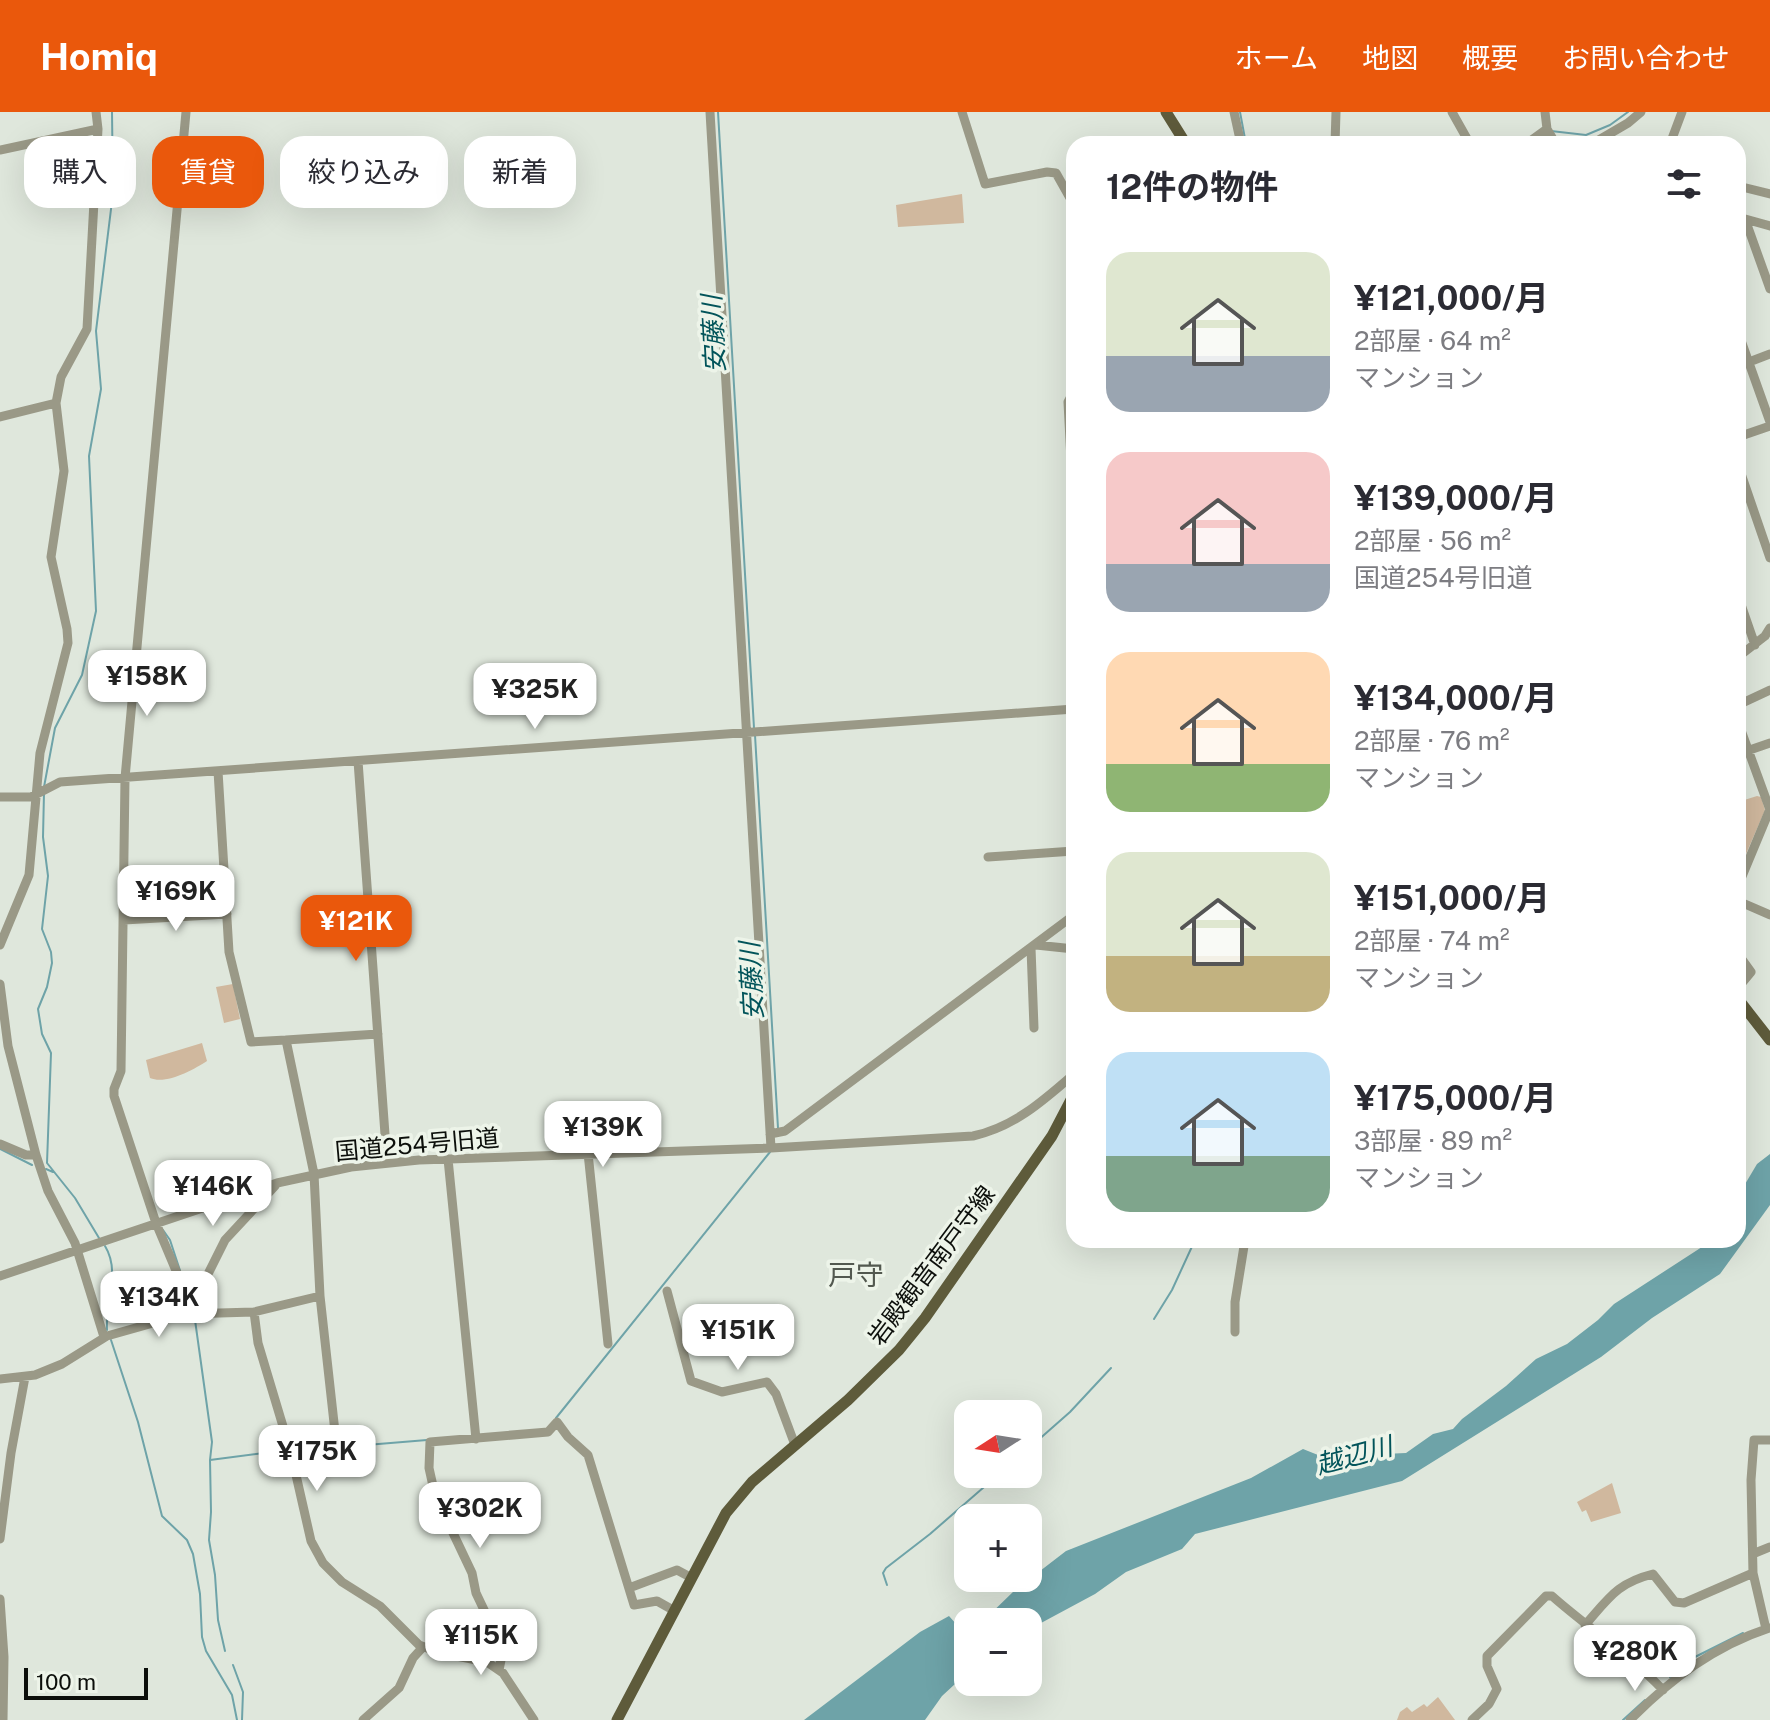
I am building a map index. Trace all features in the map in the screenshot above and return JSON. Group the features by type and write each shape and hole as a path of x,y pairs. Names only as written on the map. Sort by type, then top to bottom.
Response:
{"main road":[{"path":"1166,112 1181,136"},
{"path":"1746,1009 1770,1040"},
{"name":"岩殿観音南戸守線","path":"617,1720 726,1513 752,1482 899,1350 925,1318 1052,1136 1066,1109"}],"street":[{"path":"0,945 29,875 40,753 62,674 68,636 51,557 60,510 64,463 56,403 61,377 87,329 98,129 96,112"},
{"path":"185,1314 177,1273 156,1223 114,1089 121,1071 125,778 186,112"},
{"path":"710,112 771,1148"},
{"path":"962,112 985,184 1047,172 1056,173 1066,191"},
{"path":"1234,112 1239,136"},
{"path":"1335,136 1336,112"},
{"path":"1452,112 1466,136"},
{"path":"1545,112 1551,136"},
{"path":"1606,136 1641,112"},
{"path":"1673,136 1682,112"},
{"path":"0,150 98,129"},
{"path":"1537,136 1547,129"},
{"path":"1746,188 1770,194"},
{"path":"1746,219 1770,226"},
{"path":"1746,228 1770,289"},
{"path":"1746,354 1770,424 1746,434"},
{"path":"1749,362 1770,354"},
{"path":"0,417 56,403"},
{"path":"1746,488 1770,558"},
{"path":"1746,619 1755,645"},
{"path":"1746,651 1770,628"},
{"path":"1746,701 1770,690"},
{"path":"0,797 31,797 60,782 1066,710"},
{"path":"1746,743 1770,810 1746,853"},
{"path":"1746,752 1770,743"},
{"path":"358,761 387,1162"},
{"path":"218,771 229,952 251,1042 378,1034"},
{"path":"988,857 1066,852"},
{"path":"1746,904 1770,915"},
{"path":"124,920 227,914"},
{"path":"770,1134 785,1131 1066,921"},
{"path":"1033,946 1066,948"},
{"path":"1033,946 1034,1028"},
{"path":"0,984 8,1046 36,1155 48,1191 76,1249 104,1337"},
{"path":"286,1040 314,1174 320,1296 337,1450"},
{"name":"国道254号旧道","path":"0,1276 277,1183 314,1174 387,1162 951,1139 1001,1128 1034,1108 1066,1081"},
{"path":"0,1144 26,1155 36,1155"},
{"path":"588,1153 608,1344"},
{"path":"448,1159 476,1439"},
{"path":"184,1302 207,1276 225,1240 277,1183"},
{"path":"1235,1332 1235,1302 1244,1248"},
{"path":"667,1291 691,1381 722,1392 767,1382 776,1394 795,1445"},
{"path":"0,1379 25,1377 62,1364 104,1337 185,1314 254,1312 320,1296"},
{"path":"254,1312 258,1343 291,1453 311,1541 323,1563 342,1582 380,1606 423,1647 487,1662 499,1670 534,1720"},
{"path":"0,1539 25,1377"},
{"path":"499,1670 503,1650 476,1593 472,1573 435,1495 429,1468 430,1442 548,1432 557,1422 588,1455 634,1605 657,1601 673,1610"},
{"path":"1630,1720 1661,1688 1711,1653 1768,1629 1753,1573 1755,1553 1751,1480 1754,1440 1770,1440"},
{"path":"1755,1553 1770,1547"},
{"path":"629,1588 677,1570 690,1577"},
{"path":"1585,1625 1619,1587 1638,1577 1653,1574 1675,1602 1684,1603 1753,1573"},
{"path":"1472,1720 1489,1704 1497,1689 1487,1666 1487,1656 1546,1596 1552,1596 1626,1655 1661,1688"},
{"path":"0,1599 3,1720"},
{"path":"363,1720 399,1688 413,1658 423,1647"}],"shaded area":[{"path":"962,194 964,223 898,227 896,205"},
{"path":"1761,797 1765,810 1746,854 1746,799"},
{"path":"233,984 240,1019 224,1023 216,987"},
{"path":"202,1043 207,1061 171,1078 150,1078 146,1060"},
{"path":"1612,1483 1621,1513 1591,1522 1586,1510 1582,1512 1577,1502"},
{"path":"1438,1697 1455,1720 1397,1720 1400,1712 1407,1707 1412,1712 1424,1704 1427,1707"}],"water":[{"path":"1770,1154 1770,1205 1746,1238 1746,1183 1757,1164"},
{"path":"1700,1248 1739,1248 1720,1274 1652,1318 1601,1357 1402,1481 1195,1534 1182,1549 1126,1572 1095,1594 1042,1622 1042,1608 996,1608 1013,1592 1042,1592 1042,1569 1066,1551 1251,1478 1303,1449 1328,1459 1406,1453 1433,1434 1453,1429 1536,1359 1567,1344 1614,1304"},
{"path":"949,1616 954,1622 954,1685 925,1720 804,1720 920,1632"}],"waterway":[{"path":"44,787 55,728 82,675 96,611 89,456 101,389 96,331 113,193 112,112"},
{"name":"安藤川","path":"718,112 754,728"},
{"path":"1240,112 1244,136"},
{"path":"1551,131 1586,135 1610,125 1628,112"},
{"name":"安藤川","path":"755,735 778,1128"},
{"path":"44,793 43,837 48,876 42,929 52,963 38,1009 42,1034 51,1053 47,1163 75,1198 99,1238"},
{"path":"0,1149 32,1165"},
{"name":"安藤川","path":"556,1418 770,1152"},
{"path":"46,1169 53,1172"},
{"path":"163,1230 170,1240 187,1292"},
{"path":"105,1246 112,1266 107,1330"},
{"path":"1154,1319 1172,1290 1191,1248"},
{"path":"195,1320 212,1442 209,1540 218,1620 225,1651"},
{"path":"111,1340 138,1422 162,1516 187,1540 193,1554 200,1594 202,1637 206,1651 232,1695 237,1720"},
{"path":"1042,1437 1111,1368"},
{"name":"安藤川","path":"342,1447 427,1440"},
{"name":"安藤川","path":"294,1449 332,1447"},
{"name":"安藤川","path":"210,1460 288,1450"},
{"path":"887,1585 883,1573 886,1568 983,1488"},
{"path":"1670,1677 1687,1661 1743,1633"},
{"path":"233,1665 243,1692 242,1720"},
{"path":"1623,1720 1645,1700"}],"district":[{"name":"戸守","path":"856,1274"}],"water label":[{"name":"越辺川","path":"1354,1455"}]}
